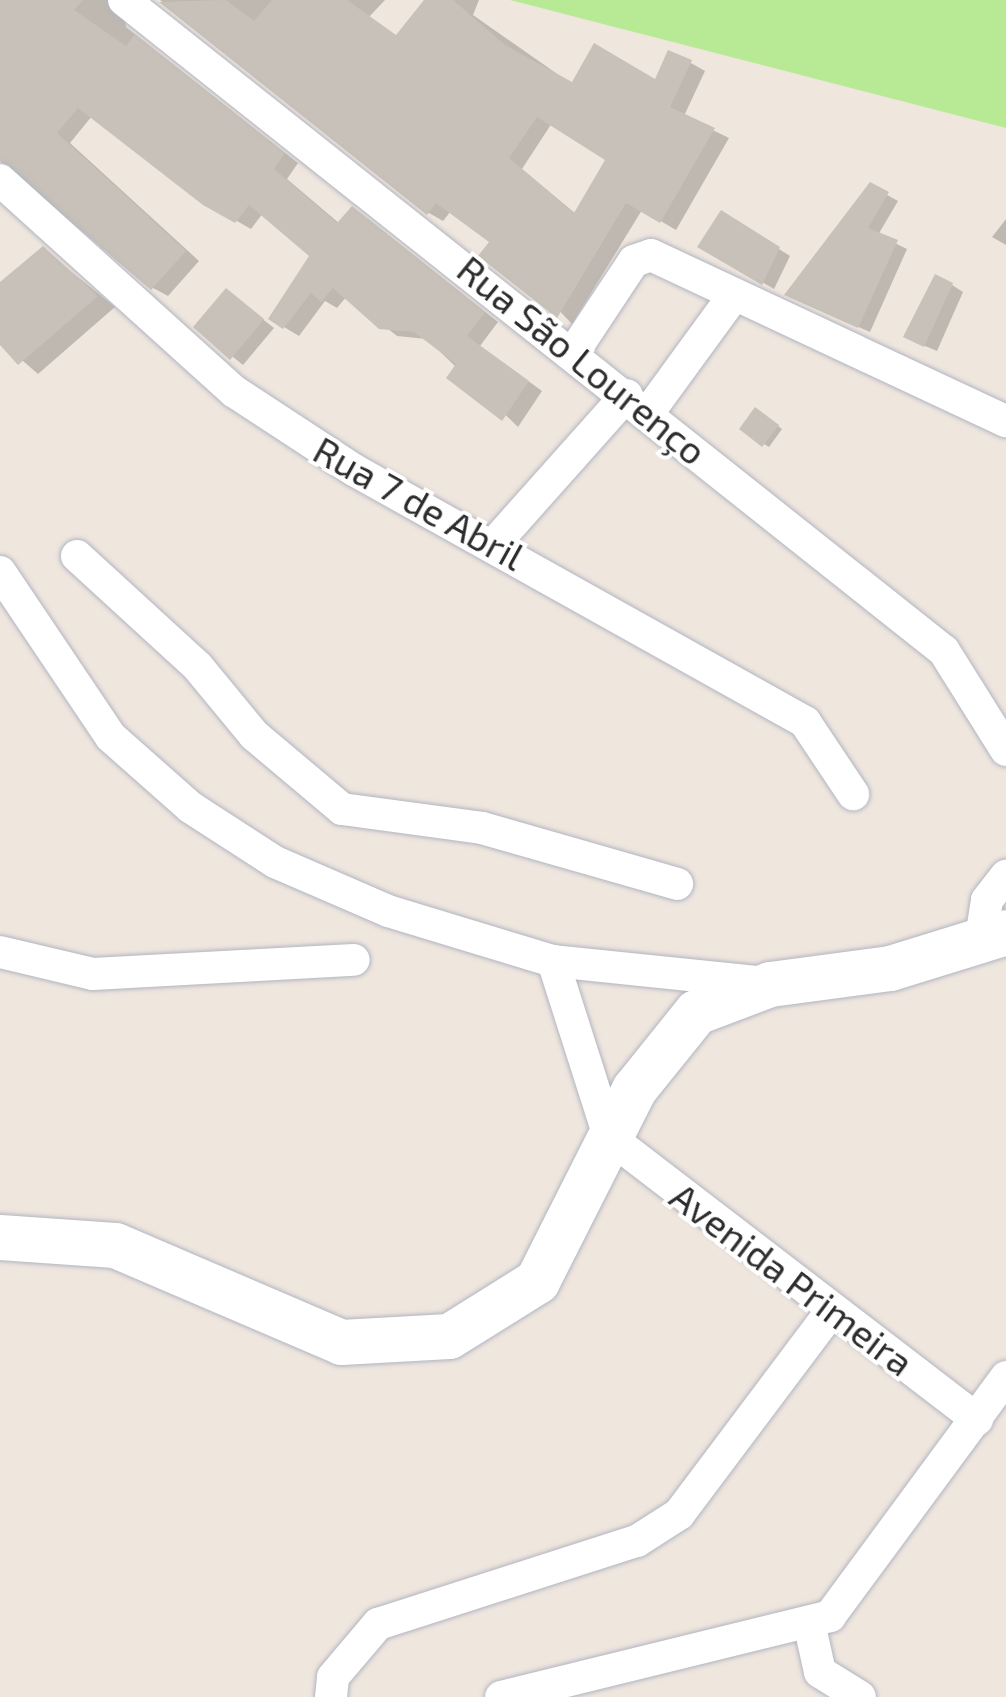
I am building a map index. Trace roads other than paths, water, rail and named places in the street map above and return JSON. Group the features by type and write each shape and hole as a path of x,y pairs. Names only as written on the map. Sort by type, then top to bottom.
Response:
{"main road":[{"path":"0,1237 115,1245 341,1342 415,1344 479,1322 537,1281 609,1137 670,1033 724,996 770,984 890,968 994,935"}],"street":[{"name":"Rua São Lourenço","path":"124,0 944,650 1006,750"},
{"name":"Rua 7 de Abril","path":"0,180 235,392 354,470 496,543 804,722 852,794"},
{"path":"573,354 634,261 651,254 1006,421"},
{"path":"496,543 637,404 734,295"},
{"path":"77,556 198,667 254,735 342,809 498,832 677,884"},
{"path":"0,572 111,736 190,807 346,894 553,960 770,984"},
{"path":"994,935 987,900 1006,876"},
{"path":"0,952 93,974 354,960"},
{"path":"553,960 609,1137"},
{"name":"Avenida Primeira","path":"609,1137 977,1419"},
{"path":"331,1697 332,1677 378,1624 637,1541 679,1514 833,1309"},
{"path":"500,1697 702,1643 810,1627 850,1597 1006,1378"},
{"path":"810,1627 820,1672 860,1697"}]}
